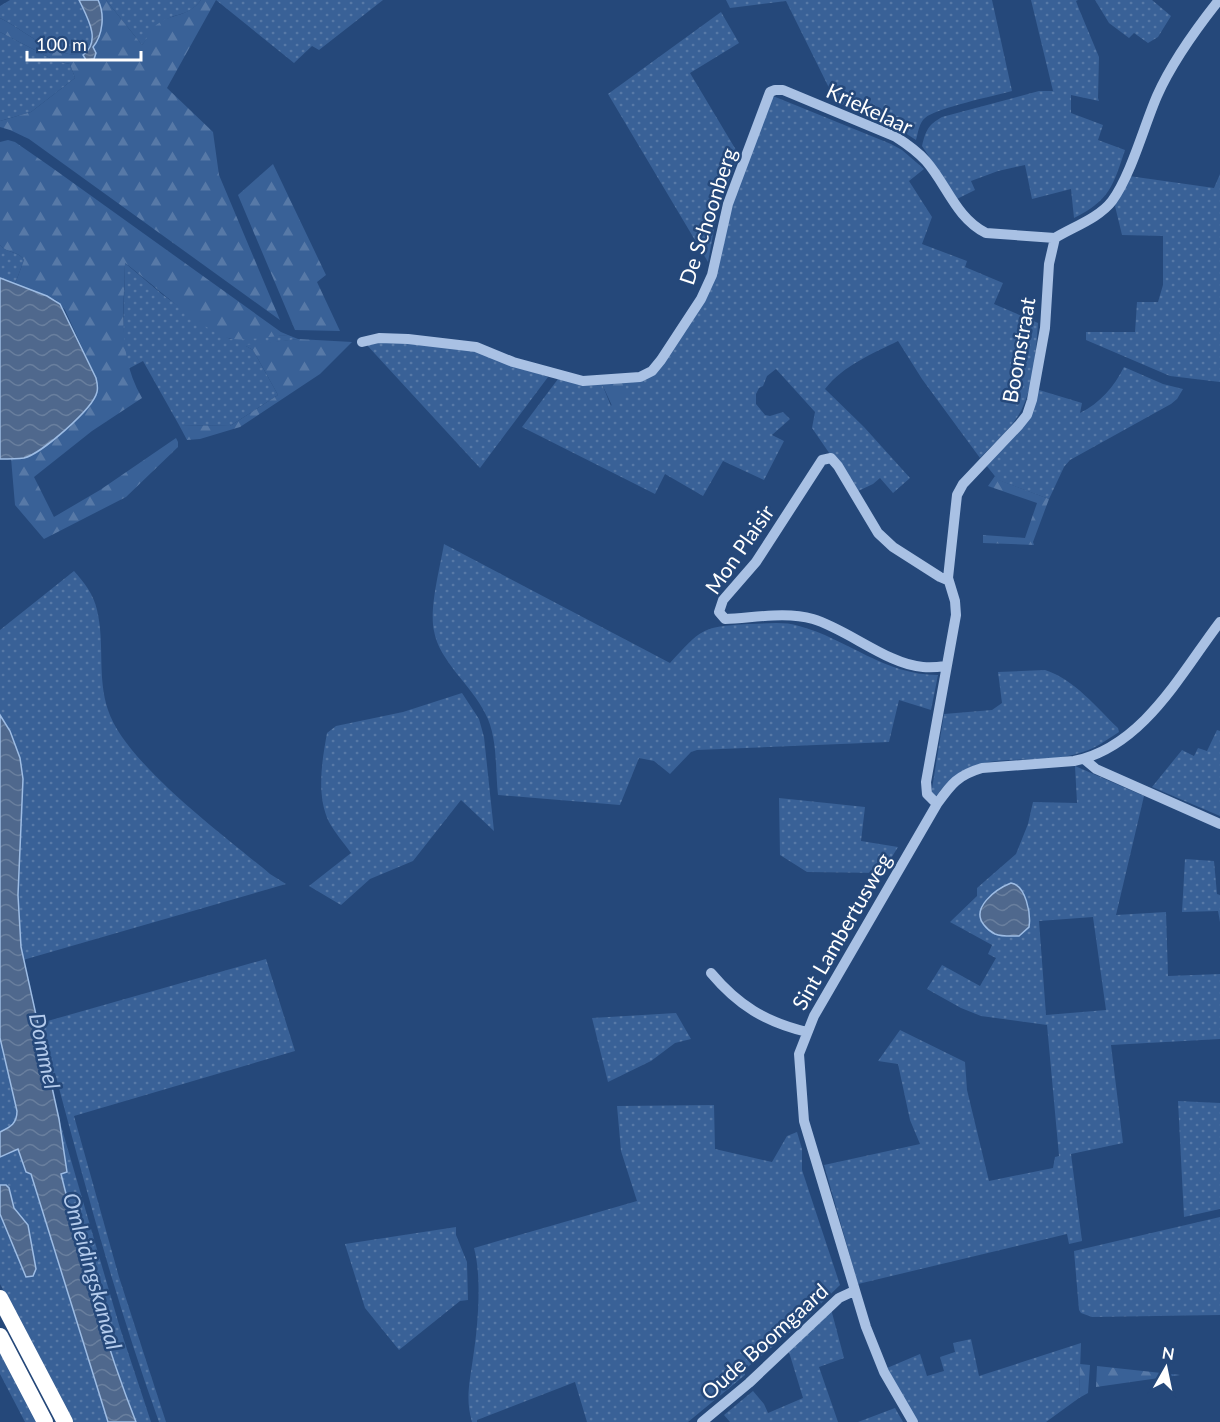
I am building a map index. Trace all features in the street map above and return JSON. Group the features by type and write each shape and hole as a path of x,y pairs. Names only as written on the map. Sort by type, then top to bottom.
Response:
{"highway":[{"path":"0,1298 65,1422"},
{"path":"0,1336 45,1422"}],"street":[{"path":"1055,238 1095,216 1111,202 1122,185 1159,93 1192,37 1219,0"},
{"name":"Kriekelaar","path":"775,90 783,90 909,145 927,161 967,221 977,229 986,233 1055,238"},
{"name":"De Schoonberg","path":"362,342 379,338 408,339 476,346 513,362 583,381 640,377 652,372 701,299 712,275 728,204 770,92 775,90"},
{"name":"Boomstraat","path":"937,804 927,794 926,782 956,615 955,601 948,578 957,495 963,484 1027,414 1032,400 1045,328 1049,264 1055,238"},
{"name":"Mon Plaisir","path":"946,666 923,667 905,663 812,619 793,616 725,619 719,612 723,600 756,562 822,460 831,458 844,474 878,533 893,546 940,577 947,580 948,578"},
{"name":"Sint Lambertusweg","path":"913,1422 884,1372 854,1292 804,1121 799,1054 807,1032 814,1016 937,804 950,786 968,772 996,766 1060,763 1084,759 1106,749 1141,725 1220,622"},
{"path":"1084,759 1096,769 1220,824"},
{"path":"711,973 729,994 754,1012 807,1032"},
{"name":"Oude Boomgaard","path":"702,1422 748,1383 839,1298 854,1292"}],"green space":[{"path":"10,0 79,0 91,26 92,44 83,55 72,55 50,48 0,18 0,6"},
{"path":"98,0 106,0 142,45 159,23 186,12 201,0 216,0 167,88 213,132 219,175 280,320 29,139 0,127 0,121 31,112 75,78 70,64 56,61 0,32 0,18 50,48 72,55 83,55 86,60 94,59 96,53 93,47"},
{"path":"106,0 201,0 187,12 164,21 142,45"},
{"path":"216,0 383,0 319,50 312,46 294,63"},
{"path":"726,0 992,0 1012,91 931,114 921,123 916,140 902,131 836,102 786,1 730,8"},
{"path":"1031,0 1078,0 1076,1 1099,57 1099,101 1071,95 1071,113 1103,125 1098,140 1125,150 1113,183 1103,198 1074,218 1071,189 1032,199 1025,165 998,171 971,181 975,190 957,199 922,146 928,128 942,117 1039,91 1053,91"},
{"path":"1095,0 1152,0 1171,16 1158,37 1148,43 1134,33 1129,38 1109,23"},
{"path":"721,12 739,43 690,73 739,155 718,208 708,262 608,94"},
{"path":"0,32 56,61 70,64 75,78 31,112 0,121"},
{"path":"773,96 902,150 924,169 909,181 932,217 922,244 967,261 965,267 1003,283 994,304 1038,323 1034,368 1021,411 1002,436 980,458 922,379 898,341 850,367 825,389 864,427 910,478 893,493 880,478 856,492 812,428 815,412 776,369 767,376 763,386 759,388 756,394 756,404 765,415 770,416 783,412 790,419 772,435 784,441 764,480 723,461 703,496 665,474 655,494 522,427 558,379 602,384 611,406 625,382 651,373 697,310 728,209"},
{"path":"8,140 15,142 51,167 288,335 253,339 232,339 221,336 193,318 125,263 123,315 125,349 134,382 142,398 92,431 34,477 54,517 100,490 176,438 178,447 126,497 44,539 15,505 11,458 24,458 37,452 72,423 95,397 96,378 65,310 56,300 15,284 24,260 0,245 0,142"},
{"path":"273,164 326,275 317,282 340,331 295,330 238,195"},
{"path":"1220,174 1220,382 1170,376 1086,340 1086,332 1135,332 1137,302 1158,302 1163,285 1163,236 1122,235 1115,206 1129,176 1214,188"},
{"path":"0,245 24,260 15,284 0,278"},
{"path":"125,263 163,295 230,339 288,335 298,339 246,346 253,350 278,395 230,426 179,425 143,361 128,369 123,336"},
{"path":"298,339 352,342 320,374 240,427 200,439 187,440 179,425 230,426 278,395 253,350 244,345"},
{"path":"380,341 463,347 548,377 480,468 365,343"},
{"path":"1124,367 1163,384 1183,389 1171,404 1070,460 1064,467 1049,499 998,480 986,465 1039,390 1082,403 1080,413 1106,394"},
{"path":"625,382 626,390 613,408 602,384"},
{"path":"995,476 999,480 1049,499 1033,542 1034,545 983,543 983,535 1025,538 1037,503 988,486"},
{"path":"444,544 670,663 696,637 711,629 748,624 793,624 834,639 900,669 938,675 931,710 899,700 889,742 697,750 691,752 670,774 654,761 639,758 620,805 498,795 494,742 489,722 479,703 442,653 434,631 434,600"},
{"path":"74,571 96,604 101,635 105,698 118,731 134,753 179,798 270,874 286,884 23,960 18,895 23,778 20,758 10,731 0,715 0,630"},
{"path":"1045,670 1056,674 1075,687 1118,728 1119,732 1088,750 1062,757 984,763 967,769 950,780 935,798 931,795 944,714 992,710 1002,703 998,672"},
{"path":"462,693 479,719 484,737 494,831 461,800 413,861 370,879 341,905 309,886 351,853 329,822 322,801 322,766 327,733 336,726 403,712"},
{"path":"1217,730 1220,731 1220,816 1152,787 1182,750 1194,756 1198,748 1207,751"},
{"path":"1075,766 1144,796 1116,915 1166,912 1168,976 1220,974 1220,1039 1111,1045 1123,1143 1071,1154 1082,1241 1069,1244 1067,1234 858,1284 824,1165 920,1144 910,1120 898,1064 878,1061 900,1030 965,1062 967,1090 989,1181 1053,1168 1055,1157 1059,1156 1047,1025 981,1016 927,989 942,965 980,986 996,958 988,954 992,945 950,922 977,896 977,888 1016,854 1028,824 1033,802 1077,803","holes":["1093,917 1106,1010 1046,1015 1039,921"]},
{"path":"779,798 865,807 861,841 898,847 882,873 807,872 780,855"},
{"path":"1185,859 1214,861 1217,894 1220,895 1220,922 1218,911 1182,912"},
{"path":"266,959 295,1051 74,1116 119,1277 166,1422 159,1422 116,1292 55,1073 47,1074 37,1024"},
{"path":"676,1013 691,1039 675,1043 651,1061 608,1082 592,1018"},
{"path":"0,1038 17,1111 16,1119 12,1124 0,1132"},
{"path":"1178,1101 1220,1103 1220,1209 1184,1217"},
{"path":"714,1105 715,1149 772,1162 787,1136 797,1132 802,1149 802,1170 840,1285 799,1325 744,1370 745,1375 688,1422 587,1422 575,1382 477,1420 477,1422 472,1422 469,1390 478,1302 478,1273 474,1248 637,1201 621,1151 617,1106"},
{"path":"59,1119 120,1328 151,1422 136,1422 94,1299 60,1174 66,1172"},
{"path":"18,1149 26,1172 31,1173 108,1422 72,1422 0,1284 0,1214 18,1254 36,1269 28,1225 14,1208 6,1185 0,1185 0,1157"},
{"path":"1220,1217 1220,1315 1092,1317 1081,1313 1074,1251"},
{"path":"456,1227 456,1235 467,1262 468,1300 460,1301 399,1350 365,1308 345,1244"},
{"path":"831,1309 844,1358 819,1367 838,1422 730,1422 724,1415 753,1391 768,1413 803,1398 789,1352"},
{"path":"971,1339 979,1376 1081,1343 1079,1398 1046,1422 917,1422 887,1368 920,1354 927,1376 944,1371 940,1357 955,1352 953,1343"},
{"path":"0,1350 38,1422 25,1422 0,1374"},
{"path":"1080,1364 1090,1365 1088,1393 1079,1398"},
{"path":"1097,1366 1180,1375 1096,1387"},
{"path":"895,1408 903,1422 858,1422"}],"water":[{"path":"79,0 98,0 102,12 99,37 93,47 96,53 94,59 86,60 83,55 92,43 92,36 89,21"},
{"path":"0,278 47,296 60,304 97,383 97,392 93,400 77,419 42,448 24,458 0,459"},
{"path":"0,715 10,731 20,758 23,779 18,895 21,947 59,1119 67,1172 61,1174 94,1299 136,1422 108,1422 31,1174 26,1172 18,1149 0,1157 0,1132 10,1127 17,1111 0,1038"},
{"path":"1011,883 1024,894 1028,908 1029,927 1019,936 995,934 986,928 981,919 982,906 992,894"},
{"path":"0,1185 6,1185 9,1188 14,1208 28,1225 36,1269 33,1276 26,1277 0,1214"}],"water label":[{"name":"Dommel","path":"45,1051"},
{"name":"Omleidingskanaal","path":"93,1271"}]}
